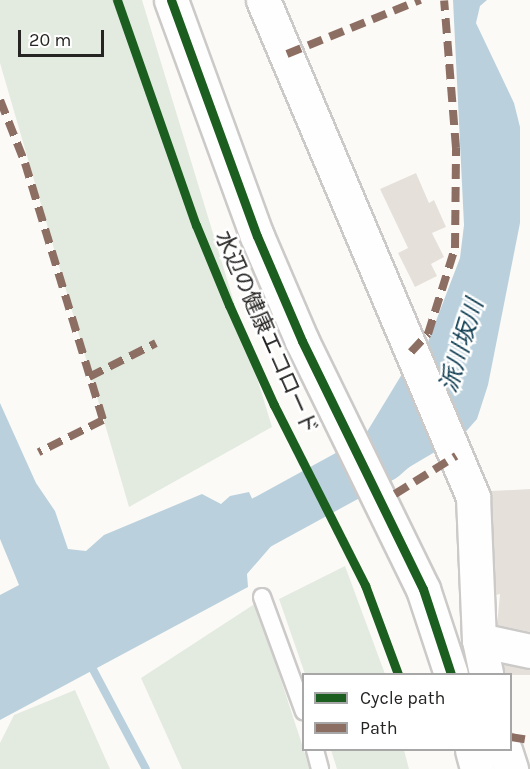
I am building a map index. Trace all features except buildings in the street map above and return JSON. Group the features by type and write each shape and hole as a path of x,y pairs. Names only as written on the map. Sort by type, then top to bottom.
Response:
{"street":[{"path":"171,0 256,236 302,341 423,589 450,673"},
{"path":"263,0 473,497 479,640 486,673"},
{"path":"479,640 530,651"},
{"path":"472,751 477,769"},
{"path":"505,751 511,769"}],"lane":[{"path":"262,597 302,709"},
{"path":"315,751 320,769"}],"shaded area":[{"path":"0,0 142,0 272,427 129,507 0,63"},
{"path":"345,566 385,673 305,673 279,599"},
{"path":"256,603 302,744 302,751 304,751 310,769 182,769 141,678"},
{"path":"75,690 110,769 0,769 0,743 14,715"},
{"path":"331,751 404,751 409,769 337,769"}],"water":[{"path":"453,0 487,0 480,6 476,23 514,103 520,127 520,223 488,385 477,419 462,436 389,479 365,435 402,374 423,355 460,258 464,225"},
{"path":"0,403 36,483 55,511 68,549 86,551 104,535 202,494 221,504 230,496 249,492 273,544 247,574 248,587 0,720 0,595 19,585 0,539"}],"waterway":[{"name":"派川坂川","path":"201,555 382,456 406,435"},
{"path":"88,660 146,769"}],"marked path":[{"path":"287,54 420,0"},
{"path":"411,352 428,334 455,248 456,148 444,0"},
{"path":"0,100 25,163 103,420 39,452"},
{"path":"89,377 156,343"},
{"path":"395,494 456,456"},
{"path":"512,737 530,740"}],"cycle path":[{"name":"水辺の健康エコロード","path":"117,0 196,225 229,305 274,405 365,585 398,673"},
{"path":"171,0 257,236 302,341 423,589 451,673"}]}
